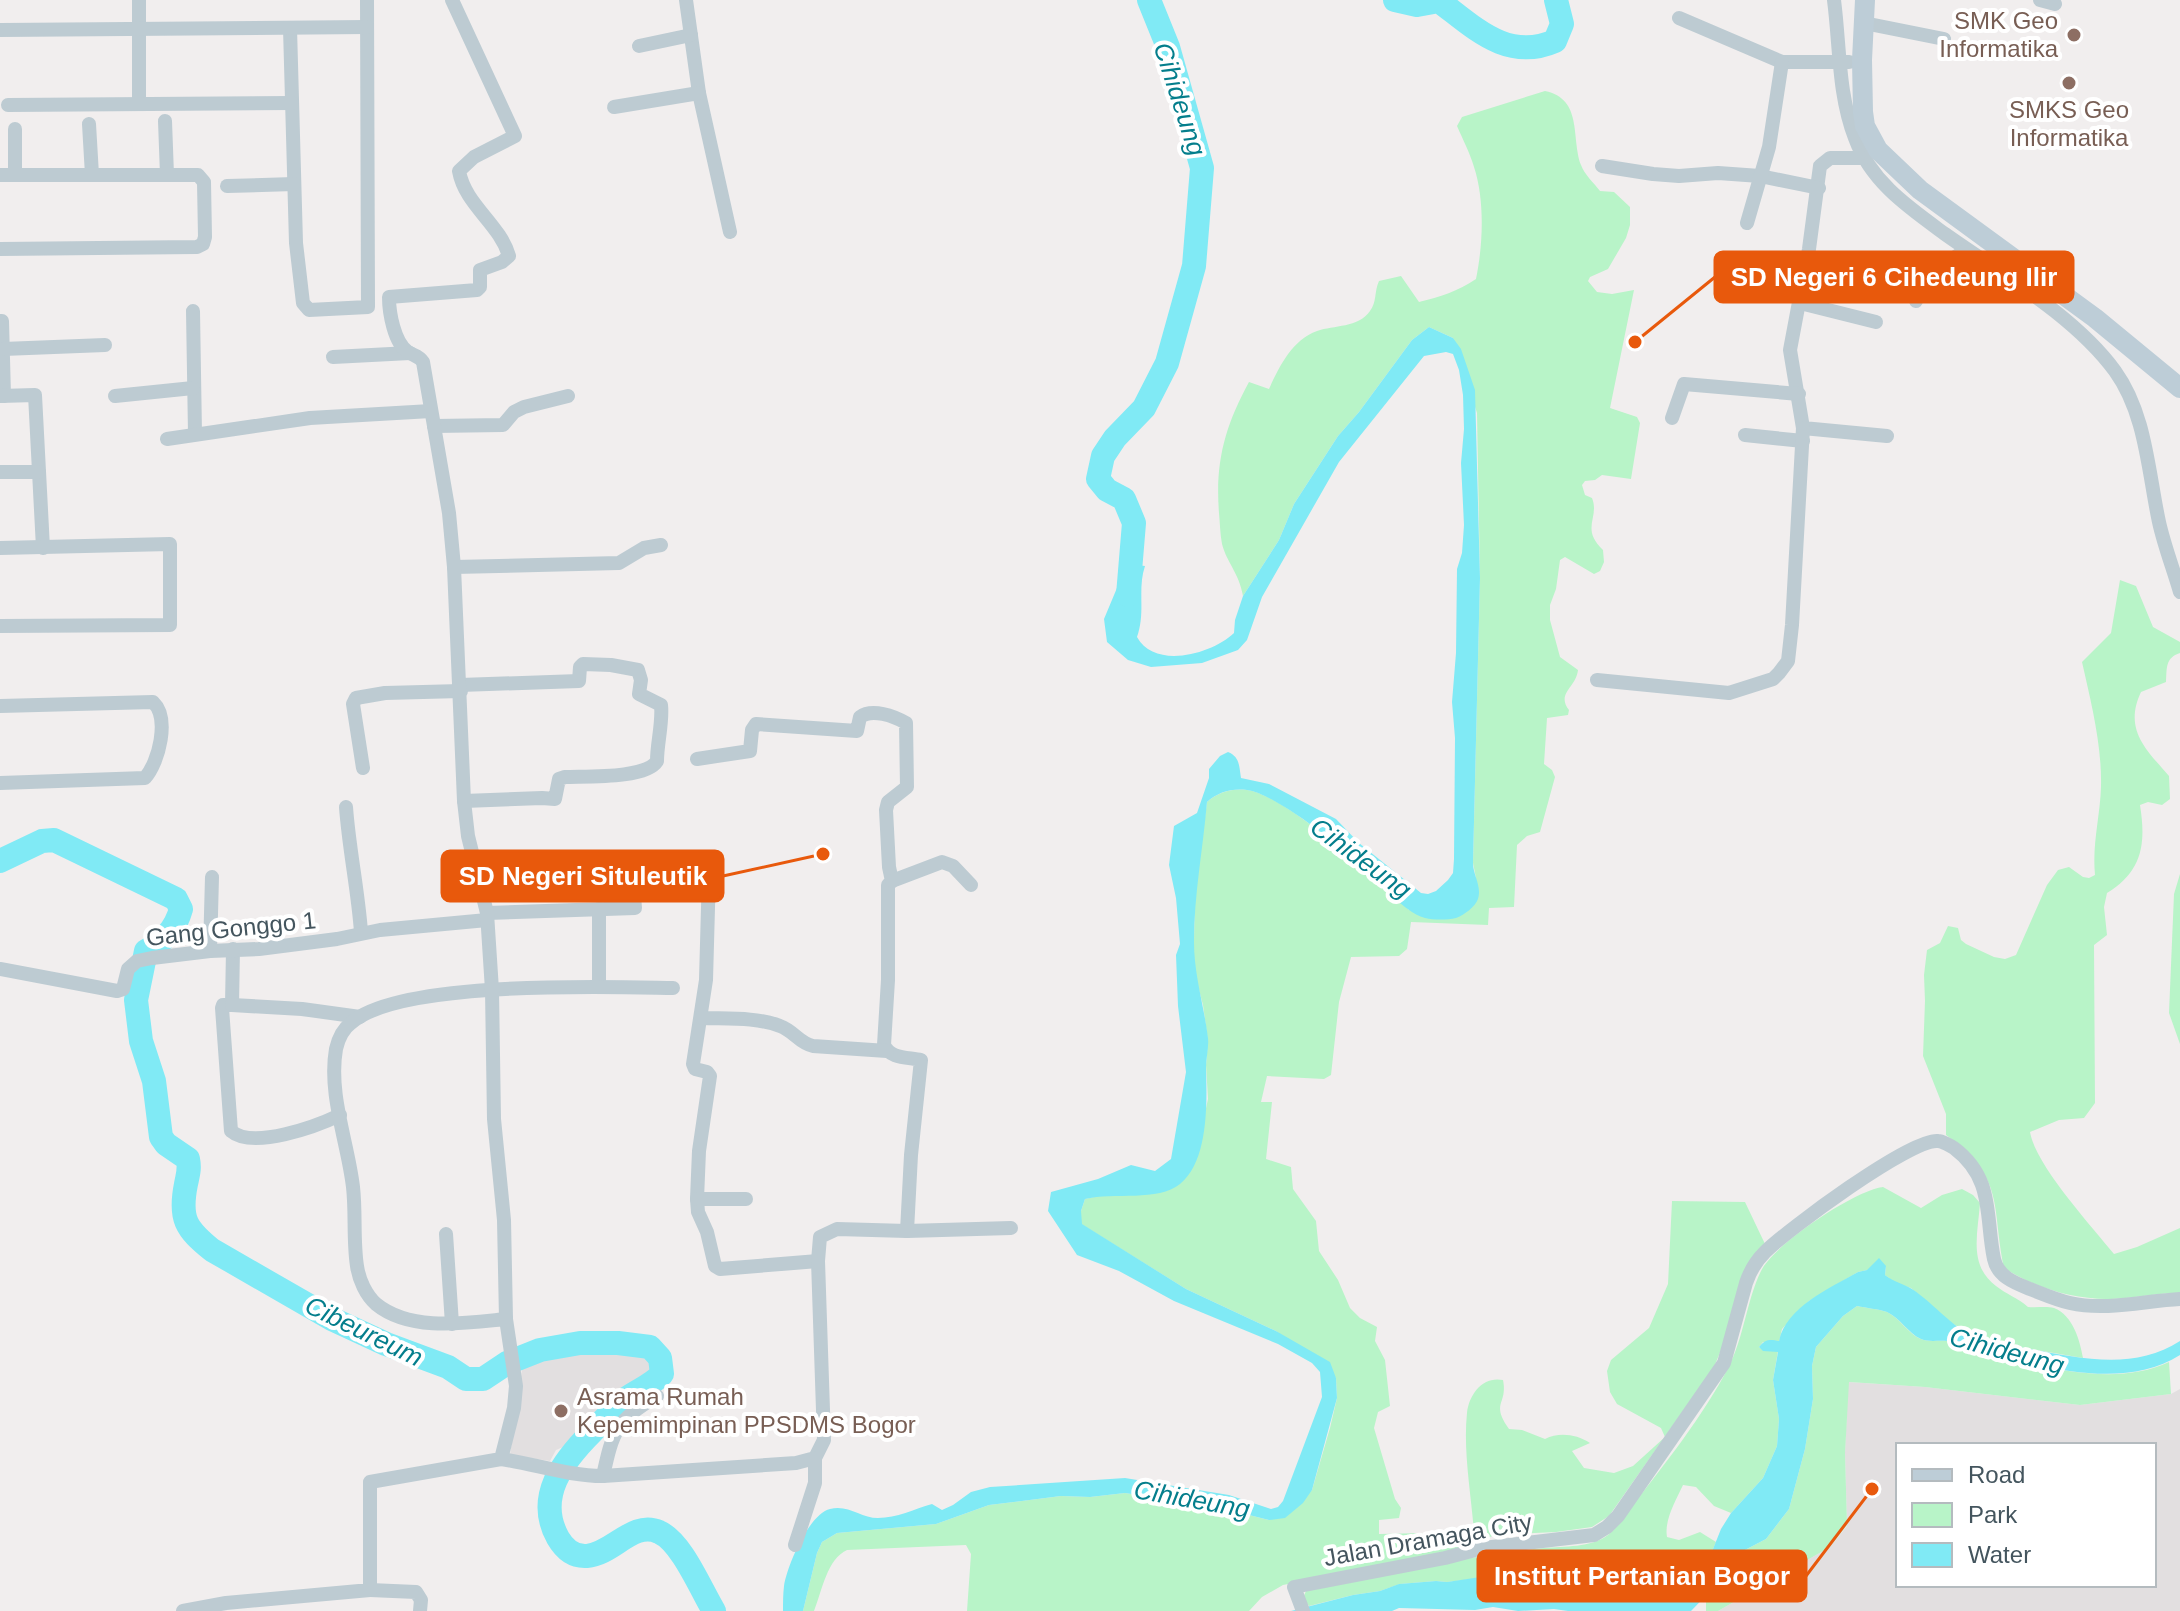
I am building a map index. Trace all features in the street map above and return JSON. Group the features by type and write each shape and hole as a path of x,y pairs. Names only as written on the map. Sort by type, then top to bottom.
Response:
{"main road":[{"path":"1865,0 1864,23 1850,62 1865,126 1888,161 1920,190 2095,318 2180,388"}],"street":[{"path":"139,0 139,104"},
{"path":"290,28 298,271 305,307 309,310 368,307 367,0"},
{"path":"410,353 401,345 396,332 389,297 477,290 480,287 480,270 509,256 505,245 464,189 459,171 474,157 515,136 452,0"},
{"path":"686,0 699,93 730,232"},
{"path":"1834,0 1850,62 1846,112 1864,158 1883,185 2076,328 2115,371 2135,410 2150,466 2159,523 2180,592"},
{"path":"1679,18 1782,62 1850,62"},
{"path":"1864,23 1944,39"},
{"path":"0,30 367,27"},
{"path":"639,46 691,35"},
{"path":"1747,223 1769,147 1782,62"},
{"path":"614,107 699,93"},
{"path":"8,105 292,103"},
{"path":"165,121 167,175"},
{"path":"89,124 92,175"},
{"path":"0,249 197,247 203,244 205,237 204,182 198,175 7,175 15,129"},
{"path":"1597,680 1729,693 1773,679 1788,661 1803,435 1790,350 1823,161 1840,157 1864,158"},
{"path":"1602,166 1679,176 1718,173 1760,176 1819,188"},
{"path":"227,186 294,184"},
{"path":"1916,301 1922,279 1967,250"},
{"path":"1800,303 1876,322"},
{"path":"193,311 195,434"},
{"path":"0,321 2,396 35,395 43,548"},
{"path":"3,349 105,345"},
{"path":"2115,371 2134,350"},
{"path":"333,357 418,355 423,362 449,513 464,801 468,836 487,917 492,990 494,1119 504,1220 506,1319 515,1370 514,1408 501,1459"},
{"path":"1672,418 1684,384 1799,394"},
{"path":"115,396 193,388"},
{"path":"434,426 503,425 514,412 524,407 568,396"},
{"path":"167,439 310,418 431,411"},
{"path":"1745,435 1887,436"},
{"path":"0,472 39,472"},
{"path":"0,548 170,544 170,625 0,626"},
{"path":"454,567 619,563 644,548 661,545"},
{"path":"363,768 353,704 356,698 385,693 579,681 583,664 638,670 641,680 639,694 661,705 657,761 648,769 632,773 565,777 559,779 555,799 552,800 464,801"},
{"path":"0,706 153,702 159,708 161,718 155,758 149,774 141,780 0,783"},
{"path":"697,759 750,751 752,730 756,724 857,731 860,717 866,713 881,713 905,721 907,787 888,802 886,810 892,881"},
{"path":"346,807 361,932"},
{"path":"476,863 614,858"},
{"name":"Gang Gonggo 1","path":"0,969 117,991 123,989 128,969 144,960 210,951 259,949 337,939 361,932 487,917 635,908 631,858 706,862 709,901 702,1018"},
{"path":"907,1231 921,1060 893,1055 884,1045 888,885 942,862 953,866 971,885"},
{"path":"210,951 212,877"},
{"path":"599,909 599,986"},
{"path":"232,1005 233,949"},
{"path":"506,1319 452,1324 398,1315 377,1304 367,1294 357,1267 353,1187 335,1088 336,1048 346,1028 360,1017 389,1004 492,990 599,986 673,988"},
{"path":"340,1115 312,1128 278,1135 254,1137 234,1134 231,1131 222,1008 223,1005 232,1005 360,1017"},
{"path":"818,1261 720,1269 714,1261 698,1212 697,1199 699,1151 710,1076 695,1069 693,1064 702,1018 779,1025 805,1044 813,1046 887,1051"},
{"name":"Jalan Dramaga City","path":"1299,1600 1483,1548 1594,1535 1607,1527 1618,1516 1724,1363 1746,1283 1762,1255 1780,1238 1884,1163 1917,1145 1938,1141 1954,1148 1968,1162 1982,1183 1988,1201 1994,1261 2000,1272 2015,1283 2072,1303 2094,1306 2180,1299"},
{"path":"697,1199 746,1199"},
{"path":"795,1545 815,1483 815,1458 824,1440 818,1261 820,1237 837,1229 907,1231 1011,1228"},
{"path":"446,1234 452,1324"},
{"path":"603,1476 612,1438 622,1420 657,1396"},
{"path":"370,1590 370,1482 501,1459 544,1466 578,1476 603,1476 796,1463 815,1458"},
{"path":"183,1611 226,1603 370,1590 416,1592 421,1600 420,1611"}],"shaded area":[{"name":"Asrama Rumah Kepemimpinan PPSDMS Bogor","path":"571,1350 645,1351 654,1355 658,1368 568,1445 556,1450 550,1461 510,1455 523,1362"},
{"path":"1848,1382 1925,1387 2080,1405 2171,1394 2180,1389 2180,1611 1718,1611 1830,1547 1847,1526 1845,1453"}],"green space":[{"path":"1545,91 1557,95 1570,111 1578,154 1587,175 1600,191 1614,192 1630,207 1626,238 1608,269 1590,277 1588,281 1597,292 1612,294 1634,290 1610,408 1637,417 1640,423 1631,479 1602,475 1582,485 1585,495 1592,498 1594,505 1593,535 1603,550 1604,562 1600,571 1594,574 1565,557 1560,560 1550,605 1550,620 1560,657 1578,670 1565,699 1568,715 1547,718 1544,764 1555,777 1540,832 1527,836 1517,845 1514,907 1489,908 1488,925 1411,922 1407,949 1399,956 1351,957 1339,1002 1331,1075 1324,1079 1267,1076 1261,1102 1272,1102 1266,1159 1291,1167 1293,1189 1316,1221 1319,1251 1338,1280 1350,1308 1360,1318 1377,1327 1375,1341 1385,1360 1390,1406 1378,1412 1374,1428 1395,1499 1401,1508 1399,1518 1379,1520 1379,1534 1474,1532 1467,1457 1467,1413 1474,1393 1489,1381 1503,1380 1500,1408 1509,1429 1522,1430 1545,1439 1556,1435 1573,1436 1590,1443 1572,1451 1584,1468 1614,1473 1633,1466 1664,1438 1609,1516 1592,1527 1495,1535 1456,1550 1283,1585 1262,1597 1249,1611 967,1611 971,1554 966,1545 847,1550 830,1568 814,1611 803,1611 817,1553 822,1542 837,1533 936,1524 989,1505 1061,1496 1125,1493 1221,1508 1269,1520 1312,1490 1337,1398 1336,1378 1276,1331 1186,1289 1081,1224 1081,1211 1085,1199 1103,1195 1136,1195 1194,1164 1208,1099 1208,1041 1194,971 1195,892 1207,802 1221,793 1236,790 1264,795 1331,841 1409,910 1476,878 1473,863 1480,578 1477,413 1453,338 1429,327 1412,340 1338,436 1294,504 1279,540 1243,596 1222,544 1218,495 1220,461 1228,429 1249,382 1269,389 1282,363 1300,341 1317,331 1352,323 1365,316 1374,304 1379,281 1401,276 1419,302 1449,293 1476,279 1481,237 1480,194 1472,162 1457,126 1462,117"},
{"path":"2120,580 2136,586 2153,627 2180,642 2180,653 2168,664 2166,682 2141,692 2135,718 2140,738 2169,776 2170,799 2162,805 2148,802 2140,805 2142,844 2139,855 2128,875 2107,893 2104,907 2107,935 2094,945 2095,1103 2084,1118 2059,1120 2030,1132 2034,1146 2053,1178 2114,1254 2180,1228 2180,1293 2097,1299 2056,1291 2004,1268 1993,1194 1979,1165 1946,1135 1946,1114 1923,1056 1924,975 1927,950 1940,943 1948,926 1958,928 1961,940 1966,944 2005,959 2016,955 2047,885 2058,870 2069,867 2083,877 2095,875 2101,771 2082,662 2111,633"},
{"path":"2180,874 2180,1044 2169,1013 2174,894"},
{"path":"1883,1187 1921,1208 1942,1195 1962,1189 1973,1195 1980,1203 1977,1248 1981,1268 1987,1278 2028,1307 2051,1307 2061,1311 2074,1329 2083,1358 1983,1341 1948,1321 1911,1288 1895,1283 1885,1275 1886,1266 1858,1272 1809,1301 1782,1329 1779,1342 1763,1342 1759,1347 1778,1351 1773,1380 1779,1419 1777,1446 1763,1478 1731,1513 1714,1506 1696,1487 1683,1485 1669,1517 1667,1537 1679,1540 1700,1532 1716,1542 1676,1589 1640,1595 1515,1574 1400,1584 1309,1606 1303,1598 1306,1591 1395,1572 1484,1556 1586,1544 1608,1535 1670,1457 1719,1385 1738,1345 1756,1283 1769,1260 1816,1220 1870,1190"},
{"path":"1672,1201 1745,1202 1765,1244 1714,1367 1665,1437 1661,1428 1617,1404 1610,1392 1607,1371 1611,1360 1649,1328 1668,1284"},
{"path":"1857,1306 1887,1312 1916,1337 1925,1340 1952,1342 2060,1370 2117,1374 2169,1362 2171,1394 2080,1405 1925,1387 1849,1382 1845,1453 1847,1525 1830,1547 1718,1611 1706,1611 1706,1594 1726,1575 1743,1551 1766,1539 1789,1509 1805,1449 1813,1399 1812,1366 1816,1347 1843,1316"}],"water":[{"path":"1429,327 1453,338 1461,349 1475,390 1480,578 1473,863 1478,899 1469,910 1456,918 1425,918 1400,903 1364,867 1325,835 1259,793 1247,790 1226,792 1207,802 1194,924 1196,966 1208,1042 1206,1113 1201,1146 1189,1174 1171,1190 1148,1195 1085,1199 1081,1211 1082,1224 1186,1289 1276,1331 1330,1362 1336,1378 1337,1398 1312,1490 1303,1503 1285,1518 1269,1520 1221,1508 1125,1493 1061,1496 989,1505 936,1524 837,1533 822,1542 817,1553 803,1611 783,1611 784,1586 794,1554 814,1520 830,1509 843,1508 885,1518 932,1504 942,1510 971,1492 990,1487 1125,1478 1229,1495 1271,1509 1283,1501 1322,1397 1320,1372 1312,1363 1278,1344 1174,1301 1119,1271 1077,1255 1048,1211 1051,1192 1098,1179 1131,1165 1155,1171 1171,1159 1186,1072 1178,1006 1176,955 1180,944 1169,865 1174,826 1197,813 1209,769 1220,756 1228,752 1235,756 1241,778 1269,784 1336,819 1359,843 1421,893 1436,891 1453,873 1455,738 1452,702 1457,569 1462,553 1464,525 1461,463 1464,429 1463,395 1453,354 1446,352 1424,356 1339,462 1262,597 1247,640 1238,650 1202,663 1151,667 1128,660 1107,642 1104,619 1127,564 1145,566 1137,637 1145,647 1170,656 1184,655 1212,647 1234,633 1243,596 1279,540 1294,504 1338,436 1412,340"},
{"path":"1879,1258 1886,1266 1885,1275 1921,1295 1971,1336 1986,1342 2104,1360 2143,1356 2162,1351 2180,1341 2180,1355 2155,1367 2127,1373 2067,1371 1948,1341 1925,1340 1887,1312 1857,1306 1843,1316 1816,1347 1812,1366 1813,1399 1805,1449 1789,1509 1766,1539 1743,1551 1726,1575 1691,1611 1518,1611 1493,1607 1475,1610 1399,1608 1392,1611 1291,1611 1399,1584 1447,1582 1494,1575 1516,1574 1640,1594 1676,1589 1713,1549 1731,1513 1763,1478 1777,1446 1779,1419 1773,1380 1778,1352 1763,1351 1759,1347 1768,1340 1779,1341 1790,1318 1800,1308 1858,1272 1867,1270"}],"waterway":[{"name":"Cihideung","path":"1128,595 1134,523 1124,499 1107,490 1098,479 1103,456 1115,438 1144,408 1167,363 1194,266 1202,168 1168,47 1149,0"},
{"name":"Cihideung","path":"1395,0 1417,5 1439,1 1492,39 1522,47 1555,41 1562,24 1556,0"},
{"name":"Cibeureum","path":"0,861 42,841 54,840 176,899 181,909 176,922 164,939 146,951 136,1000 141,1041 154,1081 161,1137 188,1159 184,1215 196,1236 212,1250 332,1319 386,1344 448,1367 466,1379 483,1379 507,1363 540,1350 580,1343 650,1347 660,1358 662,1374 618,1406 562,1467 551,1494 552,1523 564,1546 582,1556 606,1550 640,1530 659,1532 683,1556 714,1611"}],"place":[{"name":"SMK Geo Informatika","path":"2074,35"},
{"name":"SMKS Geo Informatika","path":"2069,83"},
{"name":"SD Negeri 6 Cihedeung Ilir","path":"1635,342"},
{"name":"SD Negeri Situleutik","path":"823,854"},
{"name":"Asrama Rumah Kepemimpinan PPSDMS Bogor","path":"561,1411"},
{"name":"Institut Pertanian Bogor","path":"1872,1489"}]}
